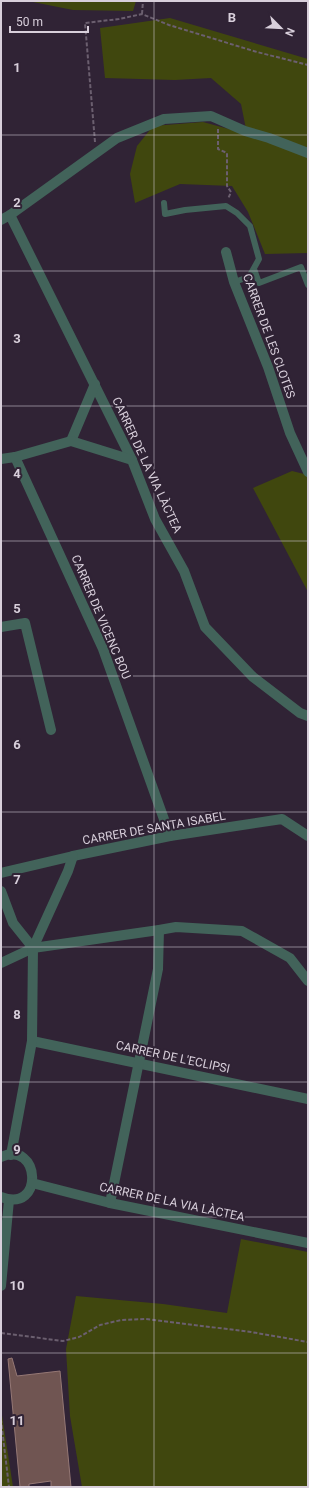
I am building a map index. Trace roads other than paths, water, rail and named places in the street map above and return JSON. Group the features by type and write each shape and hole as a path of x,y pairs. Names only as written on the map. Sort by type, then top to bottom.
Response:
{"street":[{"path":"6,217 117,138 164,118 212,116 246,131 308,153"},
{"name":"CARRER DE LA VIA LÀCTEA","path":"6,217 95,384 132,460 156,520 184,571 206,628 253,677 300,712 308,716"},
{"name":"CARRER DE LES CLOTES","path":"226,252 234,282 268,367 290,434 308,472"},
{"path":"71,442 95,384"},
{"path":"1,459 15,457 71,442 132,460"},
{"name":"CARRER DE VICENC BOU","path":"15,457 103,648 170,836"},
{"path":"1,627 24,623 51,730"},
{"name":"CARRER DE SANTA ISABEL","path":"1,873 73,856 170,836 282,819 308,836"},
{"path":"1,1286 5,1199 23,1196 29,1191 33,1175 29,1164 23,1158 6,1156 32,1041 33,948 73,856"},
{"path":"1,891 14,923 33,948"},
{"path":"1,963 33,948 159,930 176,926 242,931 290,958 308,981"},
{"path":"110,1203 158,969 159,930"},
{"name":"CARRER DE L'ECLIPSI","path":"32,1041 308,1099"},
{"name":"CARRER DE LA VIA LÀCTEA","path":"32,1183 110,1203 308,1243"}],"lane":[{"path":"164,203 165,214 185,210 226,206 250,226 259,259 249,277 234,282"},
{"path":"254,269 259,283 301,267 308,285"}]}
